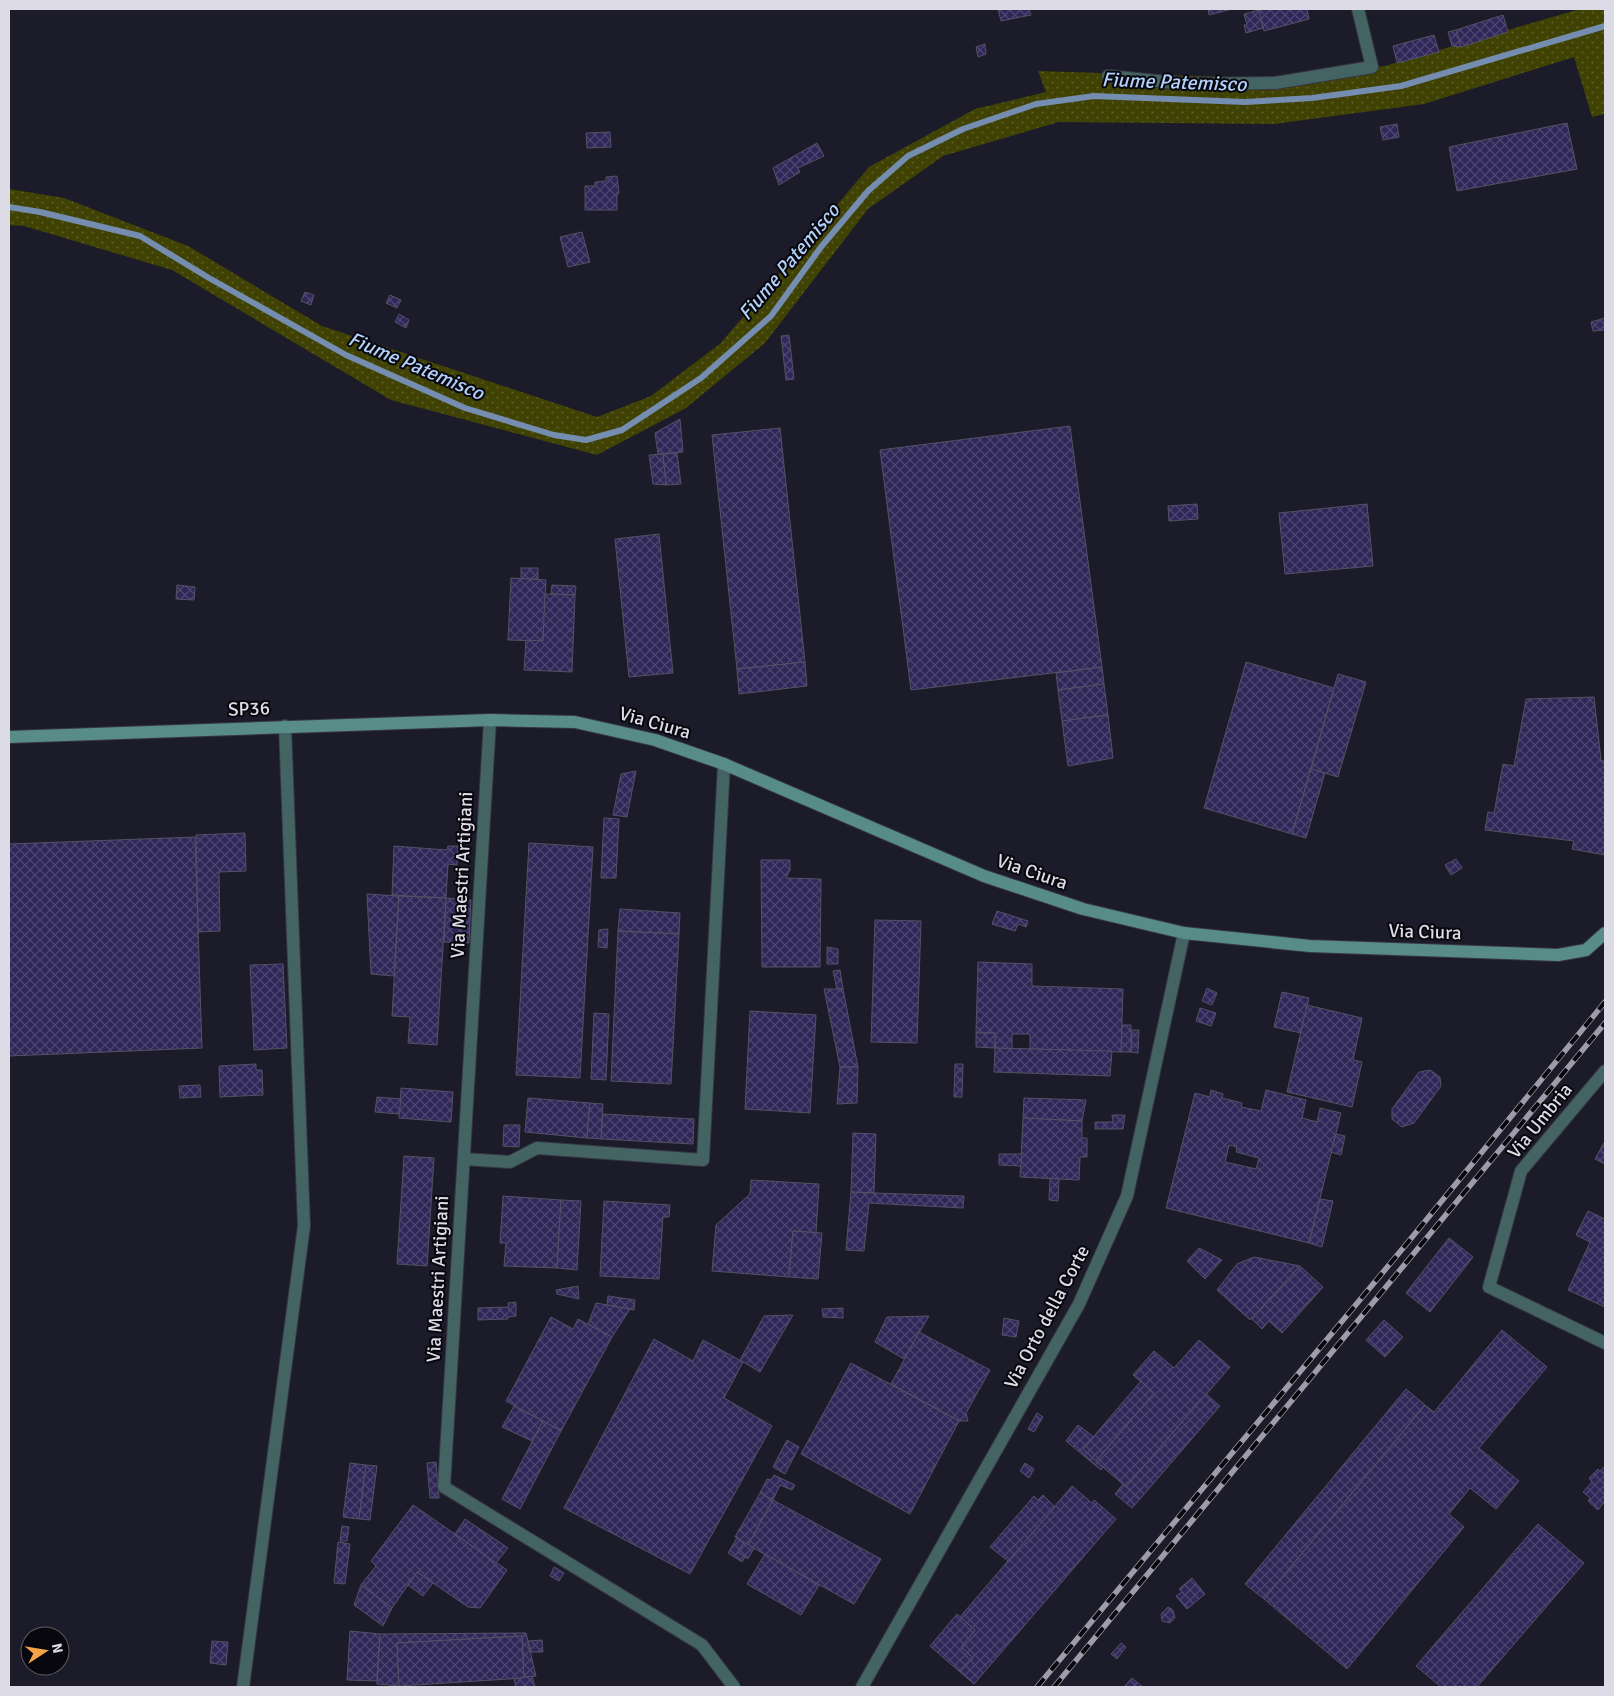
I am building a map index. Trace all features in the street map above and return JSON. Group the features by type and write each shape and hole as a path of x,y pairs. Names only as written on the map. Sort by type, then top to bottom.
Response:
{"main road":[{"name":"SP36","path":"9,737 490,720"},
{"name":"Via Ciura","path":"490,720 576,722 654,740 724,764 984,876 1084,909 1184,933 1310,946 1558,956 1586,950 1605,933"}],"street":[{"path":"1108,76 1186,84 1275,83 1372,66 1358,9"},
{"name":"Via Maestri Artigiani","path":"490,720 444,1487 702,1645 734,1687"},
{"path":"243,1687 304,1226 285,726"},
{"path":"464,1159 510,1162 537,1148 703,1160 724,764"},
{"name":"Via Orto della Corte","path":"862,1687 1080,1304 1127,1196 1184,933"},
{"name":"Via Umbria","path":"1605,1071 1521,1171 1489,1287 1605,1343"}],"shaded area":[{"path":"1580,9 1605,9 1605,114 1592,117 1574,57 1424,104 1274,124 1059,122 943,156 868,209 765,343 686,408 597,455 391,400 172,270 24,226 9,225 9,189 64,198 188,246 322,326 597,417 651,396 721,343 869,167 975,109 1046,92 1038,71 1261,78 1385,66"}],"building":[{"path":"998,9 1029,9 1031,15 1001,21"},
{"path":"1208,9 1232,9 1209,15"},
{"path":"1258,9 1307,9 1309,19 1264,31"},
{"path":"1259,10 1263,28 1246,33 1244,25 1247,25 1244,14"},
{"path":"1503,15 1508,32 1461,47 1456,30"},
{"path":"1456,30 1461,47 1452,46 1448,32"},
{"path":"1434,35 1439,52 1397,63 1393,46"},
{"path":"985,44 986,54 978,57 976,47"},
{"path":"1567,123 1577,169 1457,191 1449,147"},
{"path":"1397,124 1399,137 1383,140 1380,127"},
{"path":"610,132 611,147 587,148 586,133"},
{"path":"817,143 824,156 798,168 800,172 779,185 773,168"},
{"path":"617,176 619,193 617,194 617,210 585,210 585,186 595,186 595,182 606,181 606,177"},
{"path":"582,232 590,262 568,267 560,237"},
{"path":"305,292 314,295 311,305 301,301"},
{"path":"390,295 401,300 397,308 386,303"},
{"path":"399,314 409,320 406,328 395,322"},
{"path":"1605,318 1605,330 1593,331 1591,322"},
{"path":"789,335 794,379 786,380 781,336"},
{"path":"680,419 683,452 658,454 655,433"},
{"path":"1070,426 1102,667 911,690 880,450"},
{"path":"780,428 805,662 737,669 712,435"},
{"path":"677,453 681,484 666,485 663,454"},
{"path":"663,454 666,485 653,484 649,455"},
{"path":"1197,504 1198,519 1169,521 1168,506"},
{"path":"1367,504 1373,566 1285,574 1279,513"},
{"path":"659,534 673,673 629,677 615,539"},
{"path":"521,568 538,568 538,579 521,579"},
{"path":"511,578 546,580 543,641 508,640"},
{"path":"177,585 195,587 194,600 176,599"},
{"path":"552,585 576,586 575,595 551,594"},
{"path":"545,594 575,595 572,672 524,670 526,640 543,641"},
{"path":"805,662 807,686 739,694 737,669"},
{"path":"1246,662 1334,688 1292,834 1204,808"},
{"path":"1102,667 1104,684 1058,690 1056,673"},
{"path":"1338,674 1366,682 1338,777 1311,769"},
{"path":"1104,684 1108,715 1062,721 1058,690"},
{"path":"1594,697 1601,760 1605,762 1605,855 1572,849 1574,841 1485,830 1488,812 1494,813 1503,764 1514,766 1526,699"},
{"path":"1108,715 1113,758 1068,766 1062,721"},
{"path":"1311,769 1325,773 1306,838 1292,834"},
{"path":"636,771 627,817 613,815 621,774"},
{"path":"604,818 619,819 616,878 601,878"},
{"path":"245,833 246,871 219,872 220,931 198,932 196,835"},
{"path":"195,837 202,1048 9,1056 9,844"},
{"path":"529,843 593,847 580,1078 516,1075"},
{"path":"394,846 447,850 448,846 458,846 457,865 448,864 446,898 392,895"},
{"path":"1456,859 1462,868 1451,875 1445,865"},
{"path":"761,860 790,860 790,870 786,878 821,879 820,967 762,967"},
{"path":"367,894 399,896 394,976 371,974"},
{"path":"399,896 446,898 437,1045 408,1043 410,1017 392,1016"},
{"path":"446,898 471,900 469,943 444,942"},
{"path":"620,909 680,913 679,934 618,931"},
{"path":"997,911 1028,921 1026,927 1018,924 1015,931 992,924"},
{"path":"875,920 921,921 917,1043 871,1042"},
{"path":"608,929 607,948 598,947 599,930"},
{"path":"618,931 679,934 671,1084 611,1081"},
{"path":"827,947 838,949 838,964 827,964"},
{"path":"978,962 1032,964 1032,986 1123,989 1121,1052 1030,1049 1030,1034 1012,1034 1012,1049 995,1048 995,1033 976,1033"},
{"path":"283,964 287,1048 254,1050 250,965"},
{"path":"840,970 843,989 837,989 833,971"},
{"path":"1207,988 1217,993 1212,1005 1202,1001"},
{"path":"824,989 843,989 858,1067 840,1067"},
{"path":"1282,992 1309,998 1301,1033 1274,1027"},
{"path":"1307,1005 1362,1018 1353,1060 1362,1062 1352,1107 1287,1092"},
{"path":"1200,1008 1216,1013 1211,1026 1196,1021"},
{"path":"750,1011 816,1015 810,1113 745,1109"},
{"path":"594,1013 609,1014 606,1080 591,1079"},
{"path":"1122,1025 1131,1025 1131,1052 1121,1052"},
{"path":"1132,1030 1139,1030 1138,1053 1131,1052"},
{"path":"976,1033 995,1033 995,1048 976,1047"},
{"path":"995,1048 1112,1051 1110,1076 994,1072"},
{"path":"256,1064 256,1070 262,1070 263,1095 220,1097 219,1066"},
{"path":"955,1064 963,1064 962,1097 954,1097"},
{"path":"840,1067 858,1067 857,1103 837,1104"},
{"path":"1430,1070 1440,1077 1441,1086 1414,1123 1402,1127 1392,1119 1392,1109 1419,1072"},
{"path":"200,1085 201,1097 180,1098 179,1086"},
{"path":"401,1088 453,1092 451,1122 399,1118"},
{"path":"1211,1090 1223,1094 1222,1098 1242,1103 1241,1107 1261,1111 1266,1090 1306,1100 1302,1118 1317,1122 1320,1108 1341,1113 1309,1243 1166,1208 1195,1093 1210,1097","holes":["1229,1145 1237,1147 1236,1152 1259,1158 1256,1169 1225,1162"]},
{"path":"377,1097 401,1099 399,1114 375,1112"},
{"path":"528,1098 590,1103 587,1138 525,1132"},
{"path":"1024,1098 1086,1100 1082,1121 1023,1118"},
{"path":"590,1103 603,1104 601,1139 587,1138"},
{"path":"603,1114 694,1119 693,1144 601,1139"},
{"path":"1112,1115 1125,1115 1123,1129 1095,1129 1095,1122 1113,1122"},
{"path":"1023,1118 1082,1121 1082,1138 1087,1138 1087,1157 1080,1157 1079,1180 1020,1177"},
{"path":"504,1125 520,1125 519,1147 503,1146"},
{"path":"853,1133 876,1134 874,1193 851,1192"},
{"path":"1336,1134 1345,1136 1341,1155 1331,1152"},
{"path":"1605,1141 1605,1164 1595,1159"},
{"path":"999,1154 1022,1154 1021,1166 999,1165"},
{"path":"404,1156 434,1158 427,1266 397,1264"},
{"path":"1050,1178 1059,1179 1058,1201 1049,1200"},
{"path":"751,1180 819,1184 816,1233 793,1231 789,1277 712,1271 716,1225 750,1194"},
{"path":"851,1192 964,1196 963,1208 869,1203 864,1251 846,1250"},
{"path":"503,1196 561,1200 557,1268 504,1266 506,1243 500,1243"},
{"path":"1320,1199 1333,1201 1322,1247 1309,1243"},
{"path":"561,1200 581,1201 577,1270 557,1268"},
{"path":"604,1201 670,1205 669,1217 663,1217 659,1279 600,1276"},
{"path":"1588,1211 1605,1219 1605,1307 1568,1290 1590,1242 1576,1235"},
{"path":"793,1231 822,1233 818,1279 789,1277"},
{"path":"1449,1238 1473,1257 1430,1312 1406,1293"},
{"path":"1199,1248 1222,1260 1205,1279 1187,1261"},
{"path":"1254,1257 1300,1266 1250,1320 1217,1290 1237,1264"},
{"path":"1300,1266 1323,1287 1282,1333 1269,1321 1262,1329 1252,1319"},
{"path":"578,1286 579,1299 557,1294 556,1290"},
{"path":"608,1296 635,1300 634,1310 607,1305"},
{"path":"516,1302 516,1316 508,1317 508,1319 478,1320 478,1308 509,1307 508,1303"},
{"path":"596,1303 630,1309 612,1337 588,1324"},
{"path":"843,1308 843,1318 823,1317 822,1309"},
{"path":"793,1315 760,1372 740,1360 764,1316"},
{"path":"929,1316 904,1359 875,1342 887,1317"},
{"path":"551,1317 573,1329 578,1319 612,1337 561,1431 506,1401"},
{"path":"1004,1318 1019,1321 1016,1337 1002,1335"},
{"path":"1384,1320 1403,1337 1385,1357 1366,1340"},
{"path":"1502,1330 1547,1367 1479,1448 1519,1481 1496,1509 1470,1488 1449,1514 1464,1527 1347,1669 1264,1599 1425,1405 1434,1412"},
{"path":"919,1332 990,1370 966,1413 968,1421 959,1421 891,1384"},
{"path":"654,1339 693,1361 703,1340 743,1362 724,1398 772,1426 690,1574 564,1508"},
{"path":"1199,1340 1230,1367 1126,1487 1096,1461 1154,1393 1133,1375 1154,1351 1174,1368"},
{"path":"851,1363 959,1421 910,1514 801,1454"},
{"path":"1141,1381 1154,1393 1096,1461 1083,1449"},
{"path":"1406,1389 1425,1405 1264,1599 1245,1584"},
{"path":"1206,1394 1220,1406 1140,1499 1126,1487"},
{"path":"514,1406 543,1421 532,1441 502,1427"},
{"path":"1037,1413 1043,1417 1034,1432 1028,1429"},
{"path":"543,1421 561,1431 520,1509 502,1499"},
{"path":"1078,1425 1094,1437 1083,1449 1103,1467 1101,1470 1066,1441"},
{"path":"787,1440 799,1447 785,1474 773,1467"},
{"path":"436,1462 439,1498 430,1498 427,1463"},
{"path":"350,1463 366,1465 359,1519 343,1517"},
{"path":"1025,1463 1034,1469 1029,1478 1020,1471"},
{"path":"366,1465 377,1466 370,1520 359,1519"},
{"path":"1605,1466 1605,1501 1598,1510 1588,1501 1590,1498 1583,1492 1592,1482 1589,1478 1598,1469 1600,1471"},
{"path":"774,1475 795,1485 792,1490 780,1485 773,1500 760,1493 767,1479 771,1480"},
{"path":"1123,1484 1140,1499 1132,1508 1115,1494"},
{"path":"1072,1486 1092,1503 1094,1500 1116,1519 974,1684 960,1672 973,1658 961,1647 975,1630 960,1617"},
{"path":"760,1493 773,1500 748,1545 735,1537"},
{"path":"1043,1495 1055,1507 1008,1561 990,1547 1034,1496 1038,1500"},
{"path":"773,1500 881,1559 854,1604 748,1545"},
{"path":"413,1505 507,1570 480,1608 468,1607 417,1572 392,1608 361,1585 376,1566 371,1561"},
{"path":"465,1519 508,1548 496,1563 455,1534"},
{"path":"1538,1524 1584,1563 1477,1687 1441,1687 1416,1666"},
{"path":"342,1526 349,1527 347,1541 340,1541"},
{"path":"737,1538 744,1542 738,1552 745,1557 742,1562 728,1553"},
{"path":"338,1542 350,1544 345,1584 334,1583"},
{"path":"744,1542 754,1548 748,1559 738,1552"},
{"path":"765,1554 819,1585 801,1615 747,1584"},
{"path":"554,1567 564,1573 559,1581 550,1576"},
{"path":"417,1572 433,1583 423,1596 408,1585"},
{"path":"1192,1578 1205,1594 1187,1609 1176,1596 1182,1592 1179,1589"},
{"path":"361,1585 392,1608 383,1626 354,1605"},
{"path":"1168,1607 1173,1610 1175,1618 1170,1623 1162,1621 1161,1614"},
{"path":"957,1614 975,1630 961,1647 973,1658 960,1672 930,1646"},
{"path":"350,1631 380,1634 377,1681 347,1680"},
{"path":"526,1633 536,1676 524,1678 522,1636 397,1643 399,1686 377,1684 380,1634"},
{"path":"522,1636 524,1678 399,1686 397,1643"},
{"path":"542,1640 543,1652 531,1652 528,1641"},
{"path":"212,1641 228,1642 226,1665 210,1663"},
{"path":"1121,1643 1126,1647 1117,1659 1111,1654"},
{"path":"532,1676 535,1687 516,1687 514,1679"},
{"path":"1132,1678 1143,1687 1124,1687"}],"waterway":[{"name":"Fiume Patemisco","path":"9,207 40,212 140,236 209,278 346,355 465,408 554,435 586,440 622,430 701,378 771,316 821,247 868,191 908,156 963,129 1036,104 1094,96 1245,102 1312,98 1401,86 1605,26"}],"railway":[{"path":"1037,1687 1404,1247 1605,1002"},
{"path":"1054,1687 1605,1023"}]}
